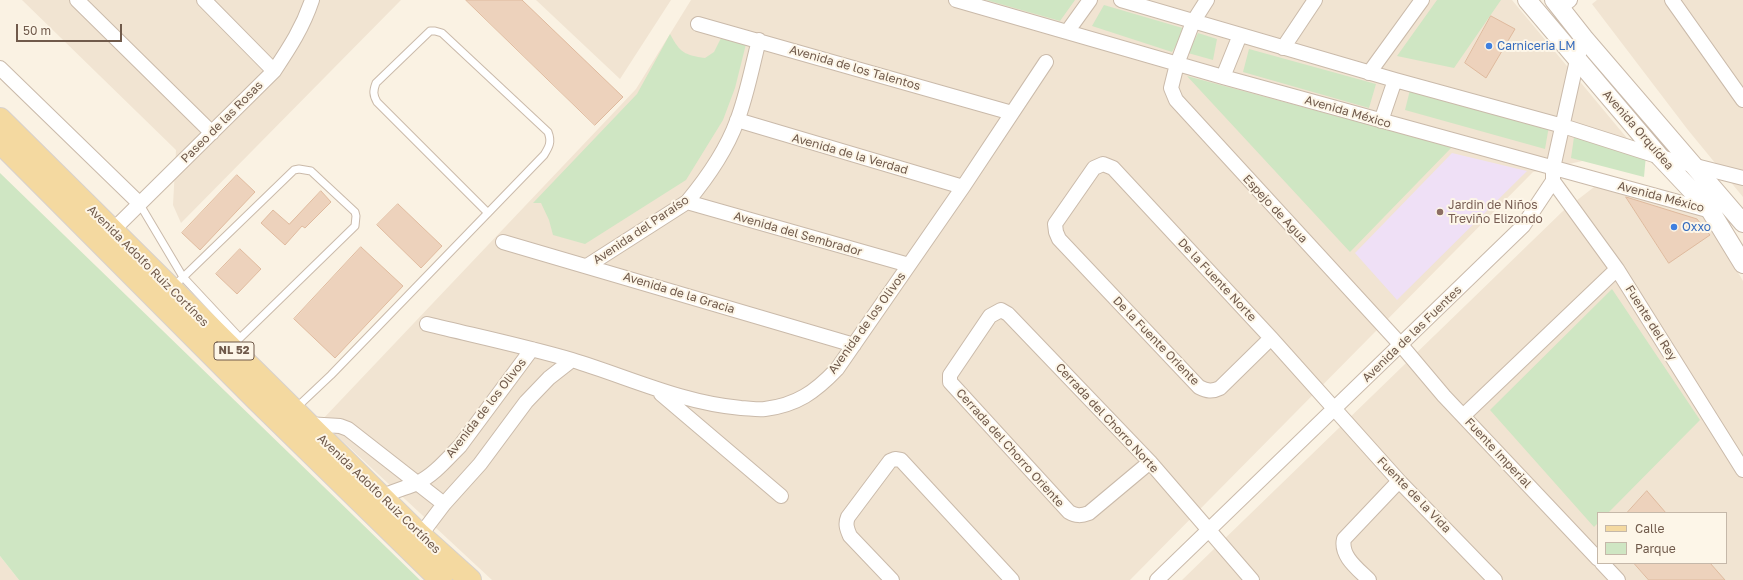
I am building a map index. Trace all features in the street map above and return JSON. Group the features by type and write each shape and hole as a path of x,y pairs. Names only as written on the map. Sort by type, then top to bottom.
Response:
{"main road":[{"name":"Avenida Adolfo Ruiz Cortínes","path":"0,119 106,237 177,283 235,343 380,509 420,535 470,580"},
{"path":"0,142 106,237 319,461 380,509 441,580"}],"street":[{"path":"77,0 212,133"},
{"path":"204,0 274,70"},
{"name":"Paseo de las Rosas","path":"106,237 139,202 212,133 274,70 294,42 312,0"},
{"name":"Avenida México","path":"956,0 1381,122 1553,174 1742,218"},
{"path":"1067,32 1090,0"},
{"path":"1121,0 1369,73 1563,126 1660,157 1743,178"},
{"name":"Espejo de Agua","path":"1207,0 1192,22 1177,64 1171,88 1176,100 1401,346"},
{"path":"1283,48 1315,0"},
{"path":"1369,73 1422,0"},
{"name":"Avenida Orquídea","path":"1527,0 1660,157 1710,210 1743,264"},
{"path":"1672,0 1743,100"},
{"name":"Avenida Orquídea","path":"1561,3 1584,38 1694,166 1742,218"},
{"name":"Avenida de los Talentos","path":"698,24 759,40 1012,113"},
{"path":"1223,77 1240,35"},
{"name":"Avenida de las Fuentes","path":"1157,580 1401,346 1523,226 1553,174 1577,60 1584,38"},
{"name":"Avenida del Paraíso","path":"587,266 687,202 712,168 737,120 759,40"},
{"name":"Avenida de los Olivos","path":"380,509 433,472 460,446 532,349 572,360 689,399 729,407 764,409 792,403 820,387 837,369 854,345 963,187 1046,62"},
{"path":"0,68 139,202"},
{"path":"1381,122 1395,80"},
{"name":"Avenida de la Verdad","path":"737,120 963,187"},
{"name":"De la Fuente Norte","path":"1064,245 1058,239 1055,224 1094,168 1103,164 1113,168 1271,338 1334,409"},
{"name":"Fuente del Rey","path":"1553,174 1617,268 1743,470"},
{"name":"Avenida del Sembrador","path":"687,202 909,265"},
{"name":"Avenida de la Gracia","path":"503,242 854,345"},
{"name":"De la Fuente Oriente","path":"1064,245 1194,381 1205,390 1213,391 1220,388 1271,338"},
{"path":"1463,416 1617,268"},
{"name":"Cerrada del Chorro Norte","path":"949,379 950,375 990,316 1001,310 1008,314 1150,462 1252,580"},
{"path":"427,324 532,349"},
{"name":"Fuente Imperial","path":"1401,346 1463,416 1597,558"},
{"path":"420,535 444,504 480,464 526,402 549,378 572,360"},
{"name":"Cerrada del Chorro Oriente","path":"949,379 950,382 1068,512 1074,515 1082,516 1090,513 1150,462"},
{"path":"656,389 780,496"},
{"name":"Fuente de la Vida","path":"1334,409 1399,482 1495,580"},
{"path":"300,417 348,429 418,482 444,504"},
{"path":"892,580 850,536 846,522 848,517 890,461 895,459 901,460 1012,580"},
{"path":"1369,580 1344,552 1343,545 1347,535 1399,482"},
{"path":"1603,564 1618,580"}],"lane":[{"path":"300,417 331,375 544,156 550,146 551,139 548,132 442,33 430,31 376,83 373,90 374,96 377,102 488,213"},
{"path":"139,202 177,283 294,170 299,169 311,171 355,212 355,226 235,343"}],"shaded area":[{"path":"22,0 401,0 181,223 173,205 176,150"},
{"path":"536,0 671,0 620,79"},
{"path":"691,0 1512,0 1636,149 1533,172 1130,580 492,580 321,421 636,89"},
{"path":"1597,0 1743,0 1743,197 1688,130 1592,4"},
{"name":"Jardin de Niños Treviño Elizondo","path":"1452,153 1527,171 1397,300 1355,253"},
{"path":"1598,184 1701,213 1717,236 1743,281 1743,580 1182,580 1563,211"},
{"path":"0,556 19,580 0,580"}],"green space":[{"path":"986,0 1075,0 1060,21"},
{"path":"1437,0 1501,0 1454,68 1397,56"},
{"path":"1104,5 1186,29 1172,52 1092,26"},
{"path":"1198,33 1217,39 1213,60 1188,53"},
{"path":"670,34 680,49 684,52 692,56 705,58 714,52 722,36 747,40 735,88 723,120 686,180 585,244 553,235 549,220 541,203 533,203 637,94"},
{"path":"1249,49 1376,84 1369,108 1243,72"},
{"path":"1187,76 1452,147 1350,252"},
{"path":"1410,90 1549,126 1545,149 1405,110"},
{"path":"1574,137 1646,155 1644,177 1571,158"},
{"path":"0,173 420,580 19,580 0,556"},
{"path":"1612,289 1700,420 1609,512 1597,512 1597,524 1594,527 1490,410"}],"building":[{"path":"466,0 522,0 623,97 595,125"},
{"name":"Carniceria LM","path":"1491,16 1515,29 1486,78 1465,63"},
{"path":"237,175 255,192 200,250 182,233"},
{"path":"321,191 331,202 305,228 302,226 285,245 261,223 273,210 289,224"},
{"name":"Oxxo","path":"1626,197 1697,219 1710,235 1669,263"},
{"path":"398,204 442,246 421,268 377,225"},
{"path":"361,247 403,286 335,358 294,319"},
{"path":"240,249 261,269 237,294 216,274"},
{"path":"1647,491 1665,512 1628,512"},
{"path":"1635,564 1711,564 1725,580 1649,580"}],"place":[{"name":"Carniceria LM","path":"1489,46"},
{"name":"Jardin de Niños Treviño Elizondo","path":"1440,212"},
{"name":"Oxxo","path":"1674,227"}]}
